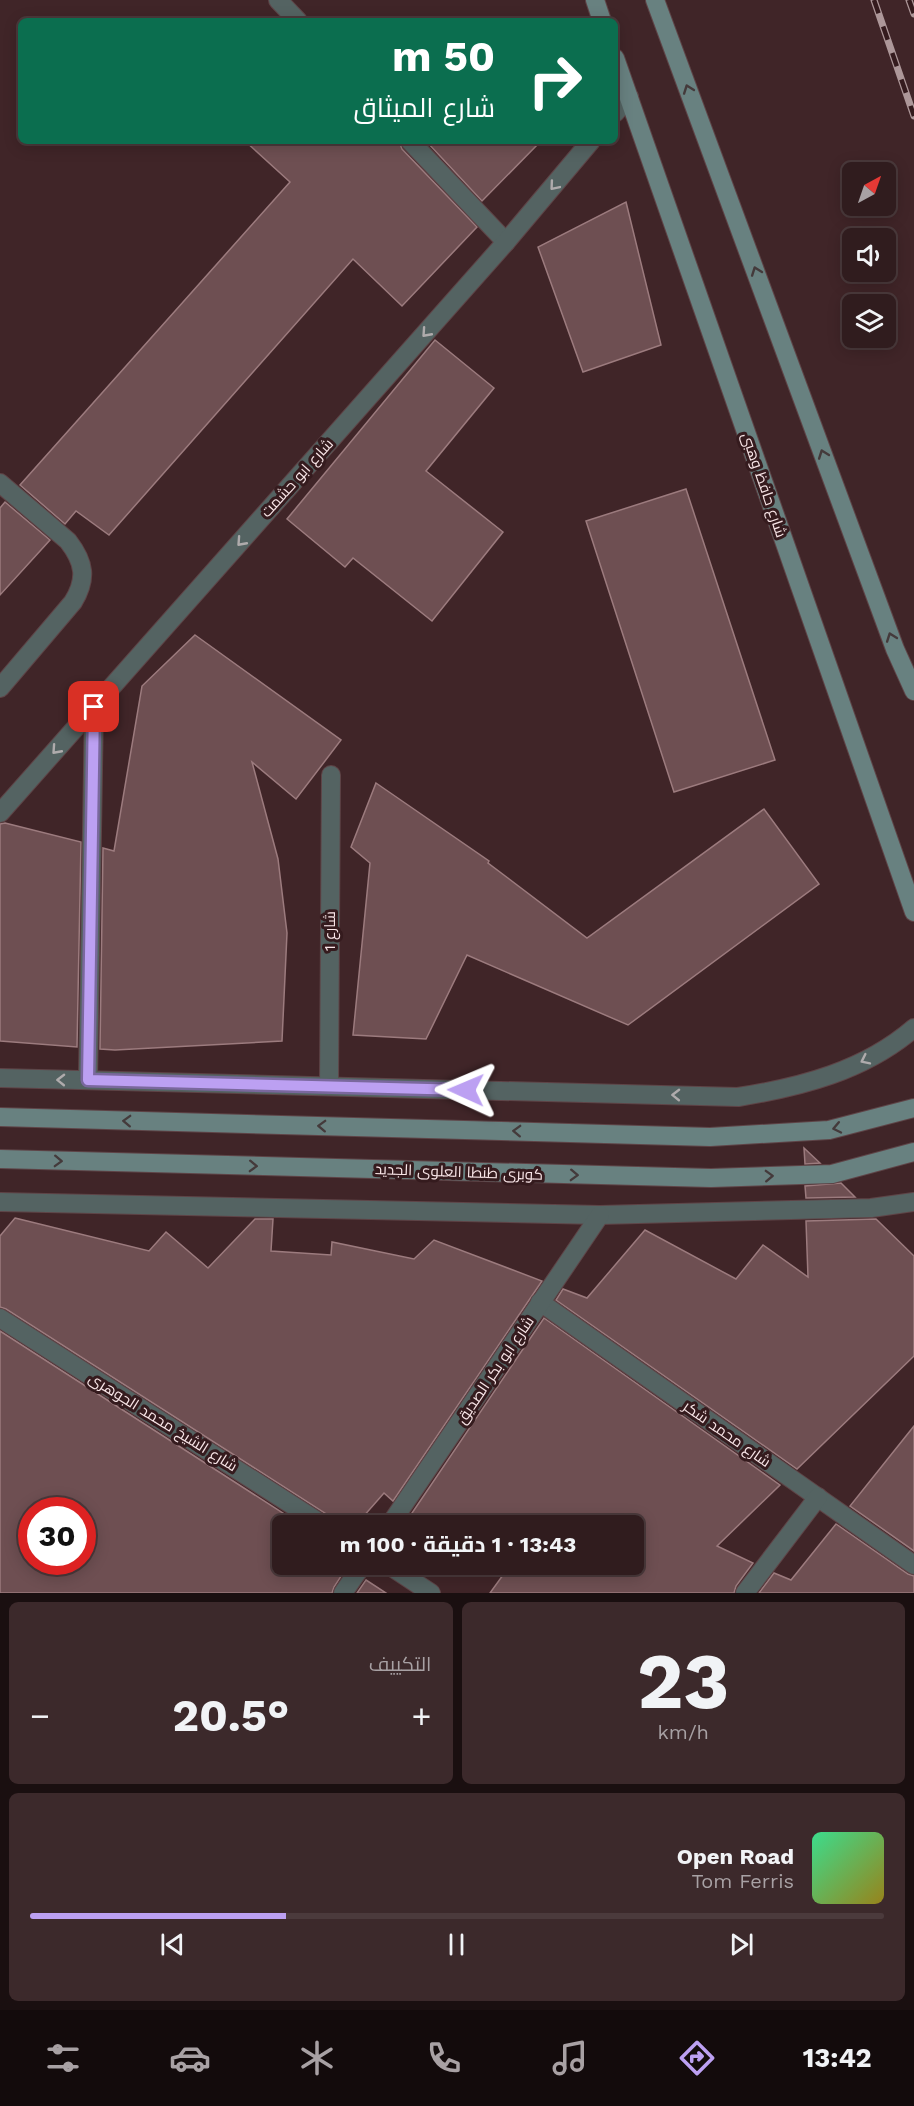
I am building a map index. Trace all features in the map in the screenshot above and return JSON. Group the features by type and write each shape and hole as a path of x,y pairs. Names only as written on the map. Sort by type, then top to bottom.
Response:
{"main road":[{"path":"595,0 601,18"},
{"path":"655,0 895,648 914,691"},
{"name":"شارع حافظ وهبى","path":"618,67 914,912"},
{"path":"0,1117 710,1137 829,1130 914,1108"},
{"name":"كوبرى طنطا العلوى الجديد","path":"0,1159 711,1178 832,1174 914,1152"}],"street":[{"path":"278,0 295,18"},
{"path":"618,109 628,97"},
{"path":"413,144 506,242"},
{"name":"شارع ابو حشمت","path":"0,813 506,242 588,144"},
{"path":"0,483 68,541 76,551 83,576 80,590 73,602 0,688"},
{"path":"88,1080 94,707"},
{"name":"شارع 1","path":"329,1086 331,775"},
{"path":"0,1078 738,1096 785,1090 829,1077 872,1057 914,1028"},
{"path":"0,1202 600,1215 871,1208 914,1202"},
{"name":"شارع ابو بكر الصديق","path":"396,1515 600,1215"},
{"name":"شارع محمد شكر","path":"540,1302 914,1565"},
{"name":"شارع الشيخ محمد الجوهرى","path":"0,1318 308,1515"},
{"path":"745,1593 818,1497"},
{"path":"343,1593 355,1575"},
{"path":"404,1575 431,1593"}],"building":[{"path":"248,144 400,144 402,149 477,227 402,306 353,259 109,535 76,511 65,524 20,485 290,182"},
{"path":"429,144 538,144 482,201"},
{"path":"626,202 661,345 583,372 538,247"},
{"path":"435,340 494,388 426,471 503,532 432,621 353,558 345,567 287,519"},
{"path":"686,489 775,760 674,792 586,521"},
{"path":"5,502 50,540 0,595 0,508"},
{"path":"195,635 341,740 296,799 252,762 278,859 287,933 282,1041 100,1049 103,848 114,851 142,686"},
{"path":"376,783 489,861 488,863 587,938 764,809 819,884 628,1025 467,955 426,1039 353,1035 370,863 351,847"},
{"path":"5,823 81,842 77,1047 0,1041 0,824"},
{"path":"804,1148 820,1163 805,1164"},
{"path":"841,1183 855,1197 806,1198 805,1186"},
{"path":"15,1218 149,1251 166,1232 208,1268 255,1219 273,1219 271,1251 331,1255 332,1242 414,1259 434,1240 542,1281 393,1501 384,1493 365,1515 328,1515 0,1307 0,1236"},
{"path":"876,1219 914,1256 914,1356 797,1469 556,1300 563,1289 587,1298 645,1230 736,1279 763,1245 808,1277 806,1221"},
{"path":"544,1318 780,1485 717,1546 753,1563 736,1586 734,1593 490,1593 503,1575 644,1575 644,1515 411,1515"},
{"path":"0,1331 286,1515 272,1515 272,1575 342,1575 332,1593 0,1593"},
{"path":"914,1426 914,1551 850,1506"},
{"path":"836,1524 914,1576 914,1593 759,1593 774,1573 791,1580"},
{"path":"366,1580 386,1593 357,1593"}],"railway":[{"path":"874,0 914,116"},
{"path":"909,0 914,14"}],"route":[{"path":"94,707 88,1080 466,1090"}]}
